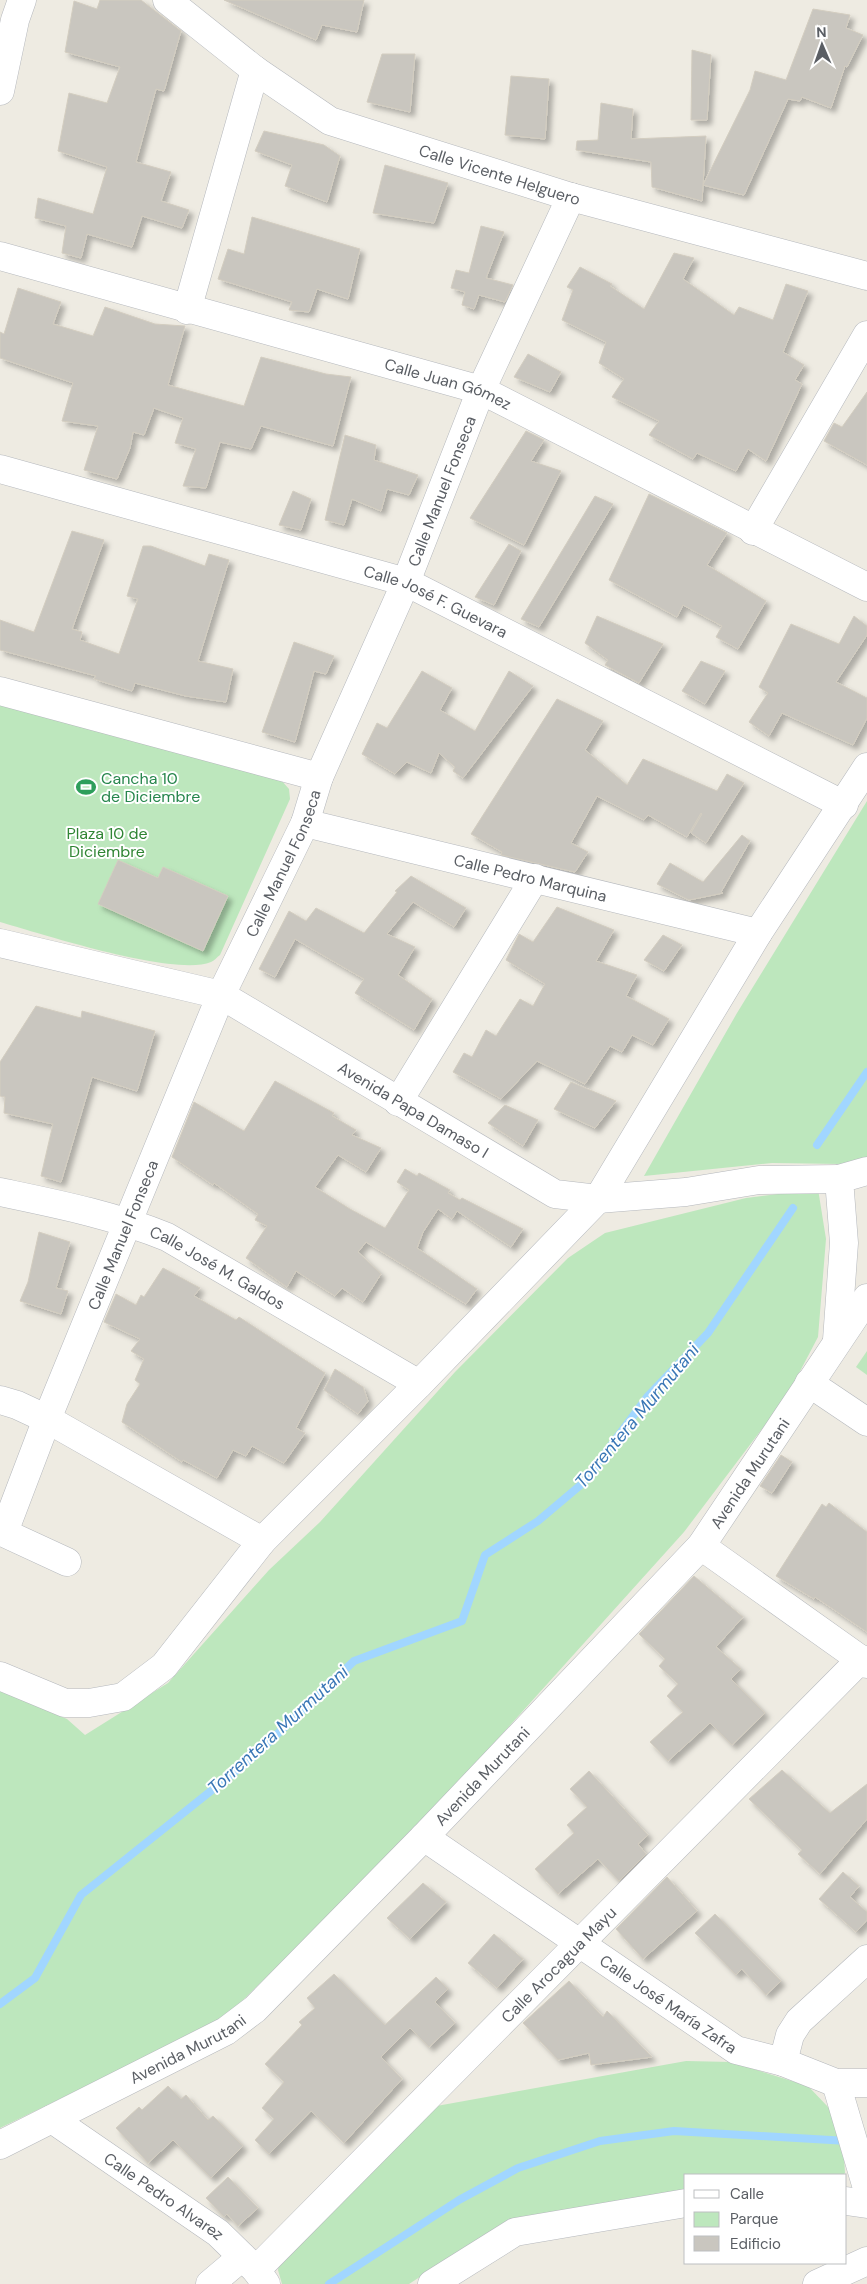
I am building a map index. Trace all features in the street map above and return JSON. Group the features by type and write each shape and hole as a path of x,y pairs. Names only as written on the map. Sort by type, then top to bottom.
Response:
{"street":[{"path":"0,91 15,20 22,0"},
{"name":"Calle Vicente Helguero","path":"167,0 254,70 330,121 571,197 867,276"},
{"path":"187,310 254,70"},
{"name":"Calle Manuel Fonseca","path":"67,1562 2,1532 221,995 305,823 320,777 406,582 480,390 571,197"},
{"name":"Calle Juan Gómez","path":"0,256 187,310 480,390 753,531 867,587"},
{"path":"753,531 867,335"},
{"name":"Calle José F. Guevara","path":"0,469 406,582 844,805"},
{"path":"0,691 320,777"},
{"path":"0,1676 66,1703 89,1703 123,1696 164,1666 262,1541 420,1384 598,1199 758,932 844,805 867,767"},
{"name":"Calle Pedro Marquina","path":"305,823 758,932"},
{"path":"398,1102 535,878"},
{"name":"Avenida Papa Damaso I","path":"0,943 221,995 555,1194 598,1199 686,1192 759,1180 839,1179 867,1171"},
{"path":"836,1343 844,1243 839,1179"},
{"name":"Calle José M. Galdos","path":"0,1192 130,1222 167,1237 420,1384"},
{"name":"Avenida Murutani","path":"0,2144 226,2031 255,2009 424,1837 702,1546 867,1298"},
{"path":"809,1383 867,1422"},
{"path":"0,1400 17,1405 48,1419 262,1541"},
{"path":"702,1546 864,1662"},
{"name":"Calle Arocagua Mayu","path":"210,2284 255,2271 579,1942 864,1662"},
{"name":"Calle José María Zafra","path":"424,1837 736,2050 783,2062 836,2083"},
{"path":"783,2062 790,2035 799,2021 867,1958"},
{"path":"867,2083 836,2083 867,2188"},
{"name":"Calle Pedro Alvarez","path":"52,2119 218,2233 255,2271"},
{"path":"847,2201 867,2204"},
{"path":"432,2284 515,2232 684,2203"},
{"path":"817,2284 867,2261"}],"green space":[{"name":"Plaza 10 de Diciembre","path":"0,705 281,780 289,789 290,799 220,955 211,962 193,965 168,964 75,944 0,922"},
{"path":"867,801 867,1157 842,1164 772,1163 644,1176 737,1013"},
{"path":"818,1189 826,1239 818,1337 787,1396 684,1532 422,1823 233,2010 217,2023 0,2128 0,1691 67,1719 85,1735 168,1683 269,1570 320,1522 455,1372 568,1258 605,1233 746,1198"},
{"path":"867,1351 867,1375 856,1367"},
{"path":"686,2061 731,2062 808,2086 829,2108 844,2157 845,2173 684,2174 684,2189 503,2223 409,2284 282,2284 278,2270 281,2255 431,2107"}],"building":[{"path":"100,0 141,0 181,31 164,91 156,89 136,162 171,172 161,201 189,210 182,228 142,216 132,247 87,234 81,258 62,253 66,226 35,218 38,198 93,214 107,167 58,151 69,93 107,103 120,67 65,52 74,1 97,9"},
{"path":"224,0 364,0 357,32 322,25 316,40"},
{"path":"813,9 850,15 846,28 863,35 847,67 845,66 831,108 802,97 800,101 788,99 744,195 703,185 750,90 755,71 786,80"},
{"path":"692,50 711,55 707,120 691,120"},
{"path":"382,54 415,54 410,112 367,102"},
{"path":"511,76 549,79 545,139 505,135"},
{"path":"601,103 633,109 631,139 706,136 702,201 652,187 651,162 576,150 577,141 598,140"},
{"path":"264,131 324,145 340,156 327,202 285,186 292,165 255,151"},
{"path":"385,165 448,183 434,223 373,213"},
{"path":"252,217 360,249 348,299 317,289 309,312 289,310 292,302 218,279 228,249 244,254"},
{"path":"481,226 504,232 486,278 513,285 505,302 479,295 474,309 462,305 465,292 451,288 456,270 469,273"},
{"path":"674,253 694,258 683,279 734,315 739,307 773,320 786,284 808,291 783,352 804,365 795,380 802,384 766,461 748,449 736,471 697,453 693,459 649,435 659,421 612,397 624,379 599,363 606,342 562,320 573,290 567,287 580,267 612,284 610,286 644,309"},
{"path":"18,288 61,302 53,324 93,336 105,307 155,324 185,326 168,385 244,406 261,357 326,374 351,377 333,446 261,426 251,449 220,442 206,488 183,486 196,449 175,443 183,418 154,408 144,435 133,432 130,448 117,479 84,470 98,426 62,421 73,383 0,358 0,332 4,334"},
{"path":"528,354 561,372 550,392 514,377"},
{"path":"867,392 867,465 824,441 834,423 842,427"},
{"path":"526,431 544,440 531,461 561,471 524,545 470,518"},
{"path":"345,435 376,445 374,460 418,475 409,495 387,489 381,511 352,499 344,525 325,520"},
{"path":"293,491 311,499 301,530 279,525"},
{"path":"649,494 727,533 707,565 766,601 738,649 716,637 722,626 683,605 677,617 609,580"},
{"path":"595,496 613,504 539,627 521,619"},
{"path":"72,531 104,540 72,629 82,632 80,640 119,654 138,599 127,596 143,546 151,546 205,566 209,554 229,560 198,661 233,669 226,702 186,696 135,683 132,691 94,679 96,676 0,650 0,620 34,632"},
{"path":"509,544 521,551 494,605 475,597"},
{"path":"597,616 663,644 639,683 605,665 608,660 585,643"},
{"path":"854,616 867,626 867,635 836,682 867,698 867,718 853,745 782,713 769,736 749,722 768,693 759,687 791,624 839,644"},
{"path":"294,642 334,656 326,674 314,671 295,742 262,732"},
{"path":"701,661 725,671 705,704 682,691"},
{"path":"422,671 452,688 440,710 475,731 509,671 533,686 463,778 453,771 455,767 439,753 431,773 407,762 395,774 362,754 377,723 387,728"},
{"path":"557,699 603,721 585,750 627,785 643,759 717,791 727,774 744,783 706,843 691,833 701,813 687,837 648,815 644,820 597,796 571,843 588,852 575,872 501,855 502,852 471,834"},
{"path":"742,835 750,841 721,892 723,893 689,900 657,884 670,863 703,882"},
{"path":"118,860 158,878 163,867 228,896 203,951 98,904"},
{"path":"411,876 466,908 454,927 413,902 387,934 415,947 398,975 432,999 414,1030 355,993 364,979 295,939 275,977 259,969 289,911 306,921 316,908 364,933 397,892 395,891"},
{"path":"557,907 614,930 596,961 637,975 626,996 669,1019 653,1045 632,1035 622,1052 610,1046 585,1084 537,1061 501,1099 453,1072 464,1053 472,1057 486,1030 496,1036 520,999 533,1006 545,984 506,960 519,934 533,942"},
{"path":"663,935 682,945 664,971 644,960"},
{"path":"36,1006 81,1018 82,1011 155,1031 137,1091 92,1077 61,1182 41,1176 53,1124 4,1113 5,1097 0,1096 0,1062"},
{"path":"275,1081 334,1113 332,1116 356,1130 352,1135 381,1148 366,1172 338,1155 315,1187 350,1209 385,1228 409,1190 397,1182 405,1169 417,1176 419,1173 450,1190 448,1193 460,1200 462,1198 523,1229 511,1247 457,1211 452,1219 438,1209 423,1232 417,1248 477,1289 466,1304 366,1242 358,1252 381,1274 363,1302 342,1288 335,1296 296,1271 287,1287 246,1258 267,1226 255,1220 258,1214 214,1183 213,1185 172,1157 194,1102 244,1131"},
{"path":"571,1082 616,1101 595,1128 554,1109"},
{"path":"505,1105 538,1120 523,1146 488,1123"},
{"path":"39,1232 70,1242 56,1288 68,1291 61,1314 20,1301 28,1282"},
{"path":"163,1268 200,1288 194,1296 236,1320 239,1317 325,1373 296,1428 305,1433 284,1463 252,1446 246,1456 233,1450 217,1478 183,1460 182,1462 122,1422 127,1404 140,1384 135,1380 144,1359 131,1351 140,1339 104,1322 116,1294 136,1305 141,1295 144,1297"},
{"path":"335,1369 363,1387 368,1401 358,1414 324,1390"},
{"path":"781,1455 792,1462 772,1493 760,1486"},
{"path":"829,1503 867,1532 867,1632 815,1597 814,1599 776,1576 822,1504 826,1507"},
{"path":"694,1576 743,1617 716,1647 741,1669 731,1679 765,1713 732,1745 710,1723 668,1761 650,1742 683,1712 667,1696 678,1684 659,1666 665,1659 639,1634"},
{"path":"782,1770 830,1813 867,1784 867,1819 820,1874 798,1854 802,1850 749,1799"},
{"path":"589,1771 648,1835 638,1844 646,1854 619,1881 598,1859 558,1894 535,1869 574,1833 567,1825 587,1807 570,1789"},
{"path":"843,1872 859,1886 850,1897 867,1912 867,1920 856,1932 819,1899"},
{"path":"667,1877 697,1911 643,1959 616,1929"},
{"path":"423,1883 446,1902 410,1939 387,1918"},
{"path":"715,1914 781,1981 766,1995 742,1969 736,1975 695,1933"},
{"path":"494,1934 523,1959 497,1988 468,1963"},
{"path":"334,1974 385,2025 436,1977 448,1989 435,2002 455,2023 429,2047 410,2028 381,2057 402,2079 344,2143 311,2111 269,2154 255,2140 274,2119 262,2108 284,2082 265,2064 302,2025 299,2022 315,2008 307,1998"},
{"path":"569,1981 603,2017 607,2011 652,2057 591,2065 589,2053 558,2060 523,2023"},
{"path":"168,2086 181,2099 186,2095 208,2120 213,2116 243,2146 211,2178 173,2140 148,2163 116,2128 139,2107 142,2110"},
{"path":"228,2177 258,2208 238,2226 227,2214 224,2217 206,2198"}],"waterway":[{"name":"Torrentera Murmutani","path":"817,1145 867,1072"},
{"name":"Torrentera Murmutani","path":"0,2004 35,1978 81,1895 252,1758 354,1661 462,1621 485,1555 538,1521 583,1483 648,1396 708,1333 793,1208"},
{"path":"329,2284 459,2200 518,2168 600,2141 674,2131 848,2141"}],"place":[{"name":"Cancha 10 de Diciembre","path":"86,787"}]}
